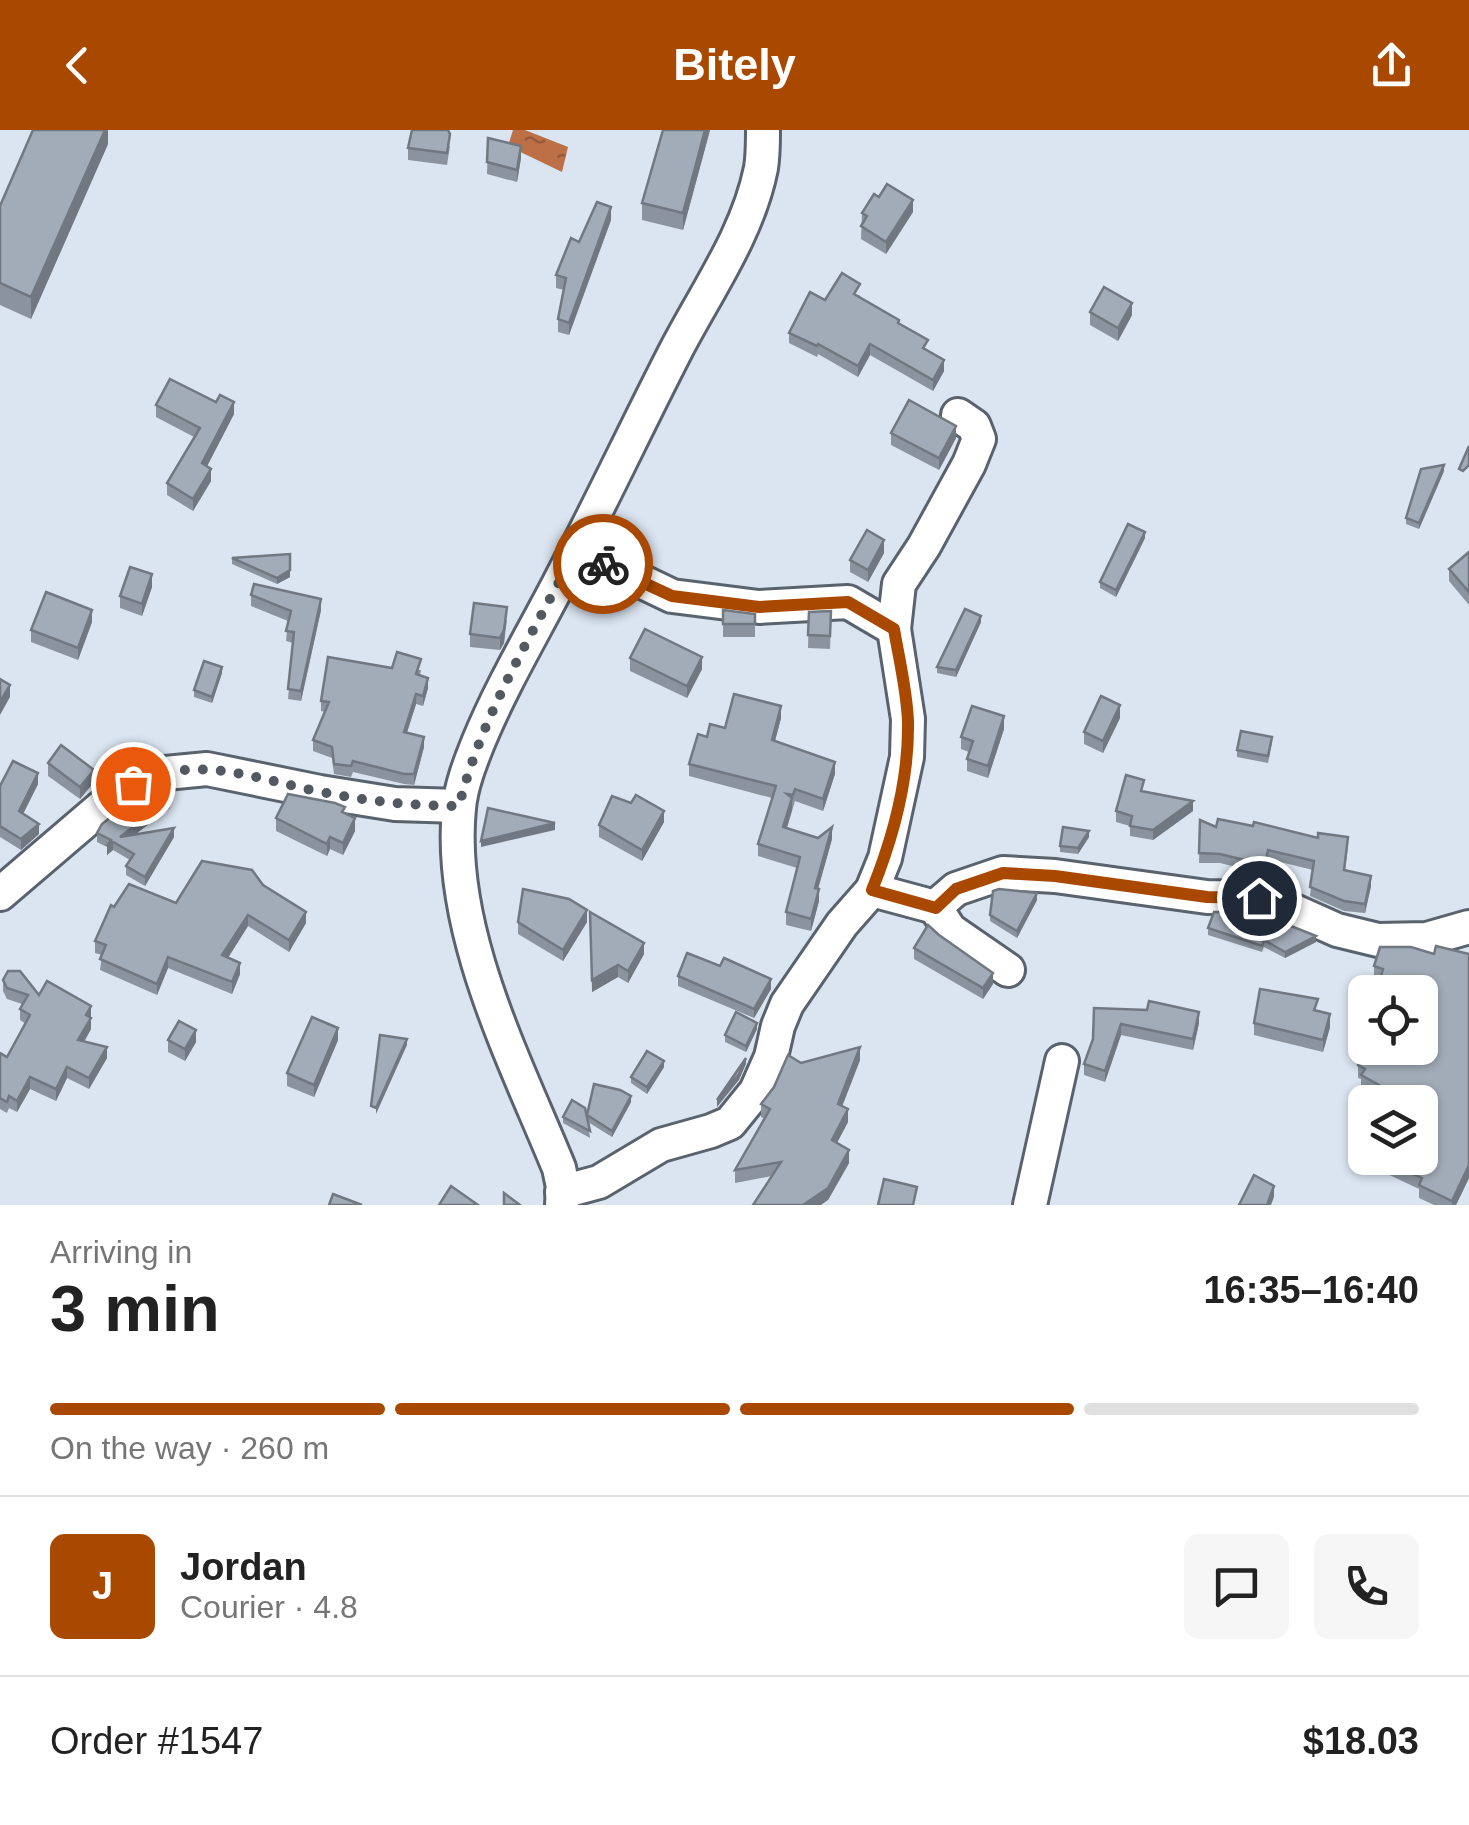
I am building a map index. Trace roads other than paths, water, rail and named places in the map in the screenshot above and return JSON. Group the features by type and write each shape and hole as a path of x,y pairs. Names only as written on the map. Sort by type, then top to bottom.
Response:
{"street":[{"path":"763,130 758,182 736,241 492,711 469,766 459,806 460,871 466,918 484,982 559,1168 562,1199 661,1145 712,1132 730,1123 756,1090 771,1058 787,1004 842,924 872,890 885,858 907,757 908,719 894,629 900,584 969,464 979,439 974,426 958,415"},
{"path":"576,550 672,596 759,607 848,602 900,584"},
{"path":"848,602 894,629"},
{"path":"0,894 110,800 155,774 207,769 395,804 459,806"},
{"path":"936,908 956,889 1003,873 1055,876 1207,897 1259,898 1336,930 1378,940 1427,939 1469,927"},
{"path":"872,890 936,908 950,930 1008,970"},
{"path":"1030,1205 1062,1061"}],"water":[{"path":"513,130 525,130 568,147 562,172 508,146"}]}
